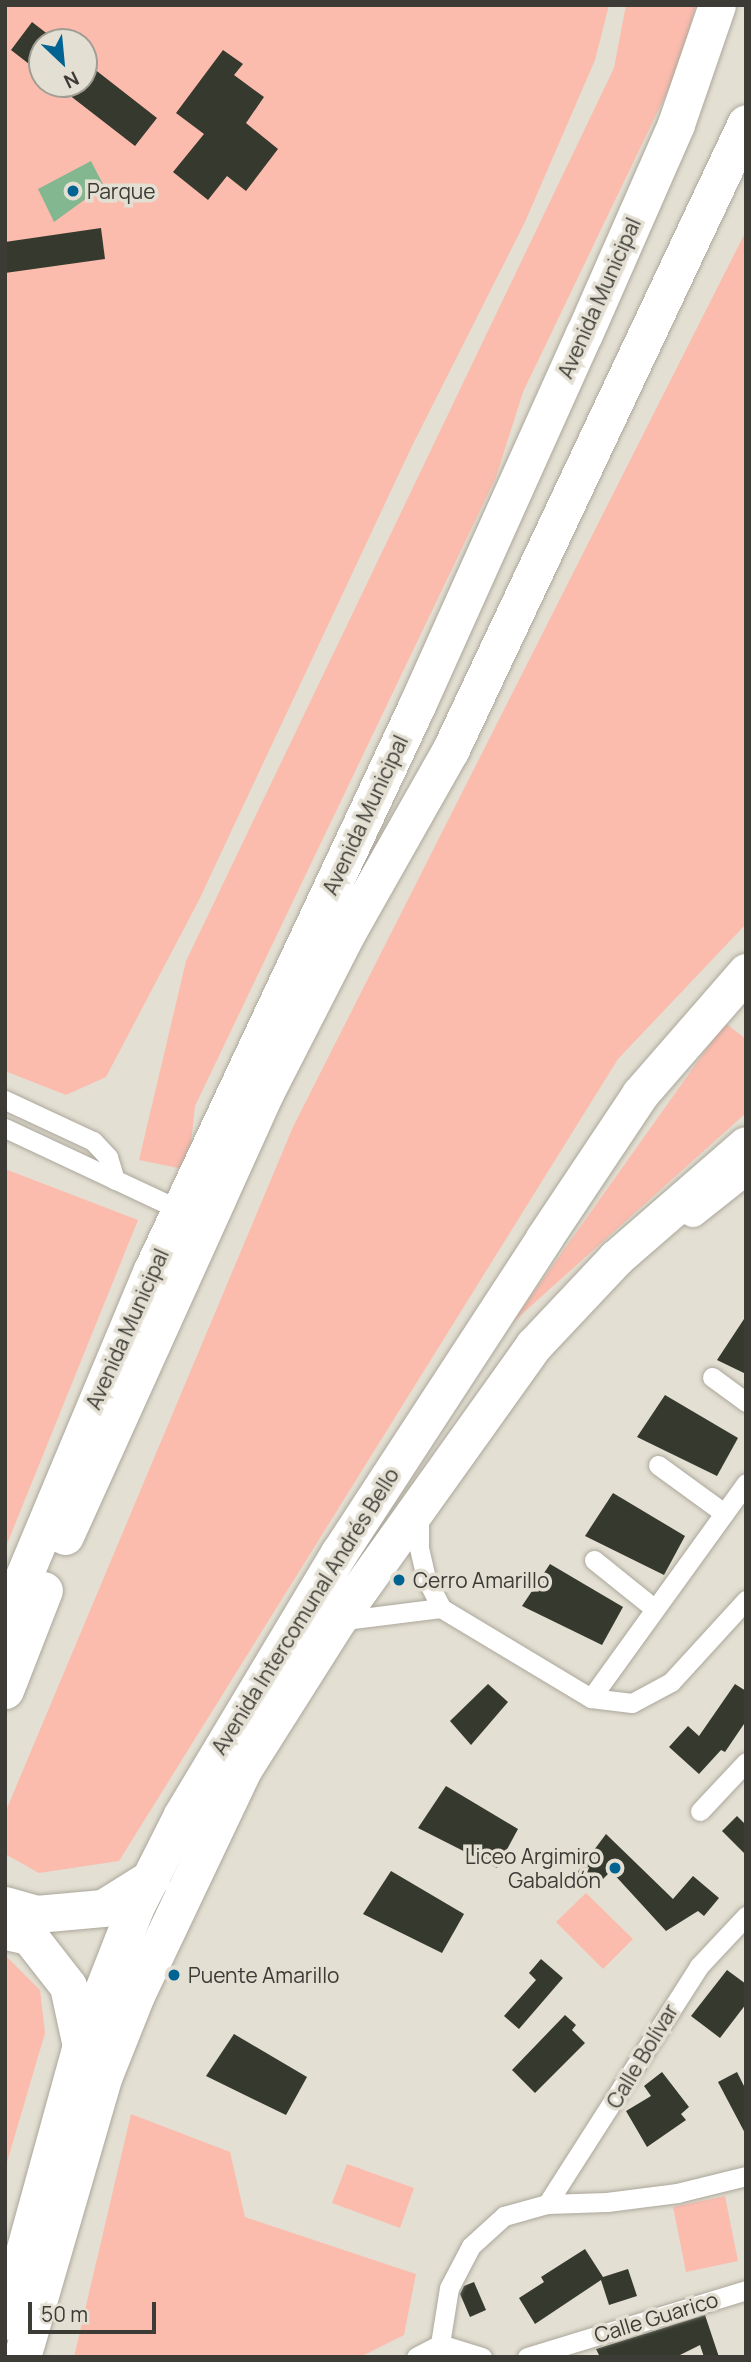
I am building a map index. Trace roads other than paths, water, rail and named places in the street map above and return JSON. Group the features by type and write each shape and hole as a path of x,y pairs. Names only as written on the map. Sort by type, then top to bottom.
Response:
{"highway":[{"name":"Avenida Municipal","path":"5,1620 56,1490 180,1210 417,705 676,124 717,5"},
{"name":"Avenida Municipal","path":"5,1690 77,1506 265,1093 348,931 456,740 746,123"},
{"name":"Avenida Intercomunal Andrés Bello","path":"5,2322 81,2046 151,1878 233,1722 544,1238 640,1094 746,972"},
{"path":"427,1498 534,1345 616,1258 746,1145"},
{"name":"Avenida Intercomunal Andrés Bello","path":"22,2357 103,2078 136,1994 244,1768 337,1620 427,1498"},
{"path":"5,1905 36,1914 103,1908 151,1878"},
{"path":"5,1931 29,1936 68,1986 81,2046"}],"main road":[{"name":"Avenida Intercomunal Andrés Bello","path":"427,1498 612,1287 673,1227 746,1171"}],"street":[{"path":"5,1100 93,1141 108,1157 115,1180"},
{"path":"5,1128 180,1210"},
{"path":"712,1377 746,1402"},
{"path":"657,1465 724,1513"},
{"path":"591,1698 746,1483"},
{"path":"427,1498 419,1548 426,1578 441,1608 591,1698 632,1703 671,1682 746,1600"},
{"path":"594,1560 655,1609"},
{"path":"337,1620 441,1608"},
{"path":"700,1811 746,1762"},
{"name":"Calle Bolívar","path":"547,2204 699,1966 746,1916"},
{"path":"440,2344 449,2288 471,2246 504,2216 547,2204 607,2202 677,2193 746,2176"},
{"name":"Calle Guarico","path":"527,2357 746,2290"},
{"path":"416,2357 440,2344 482,2357"}],"place":[{"name":"Parque","path":"73,191"},
{"name":"Cerro Amarillo","path":"399,1580"},
{"name":"Liceo Argimiro Gabaldón","path":"615,1868"},
{"name":"Puente Amarillo","path":"174,1975"}]}
